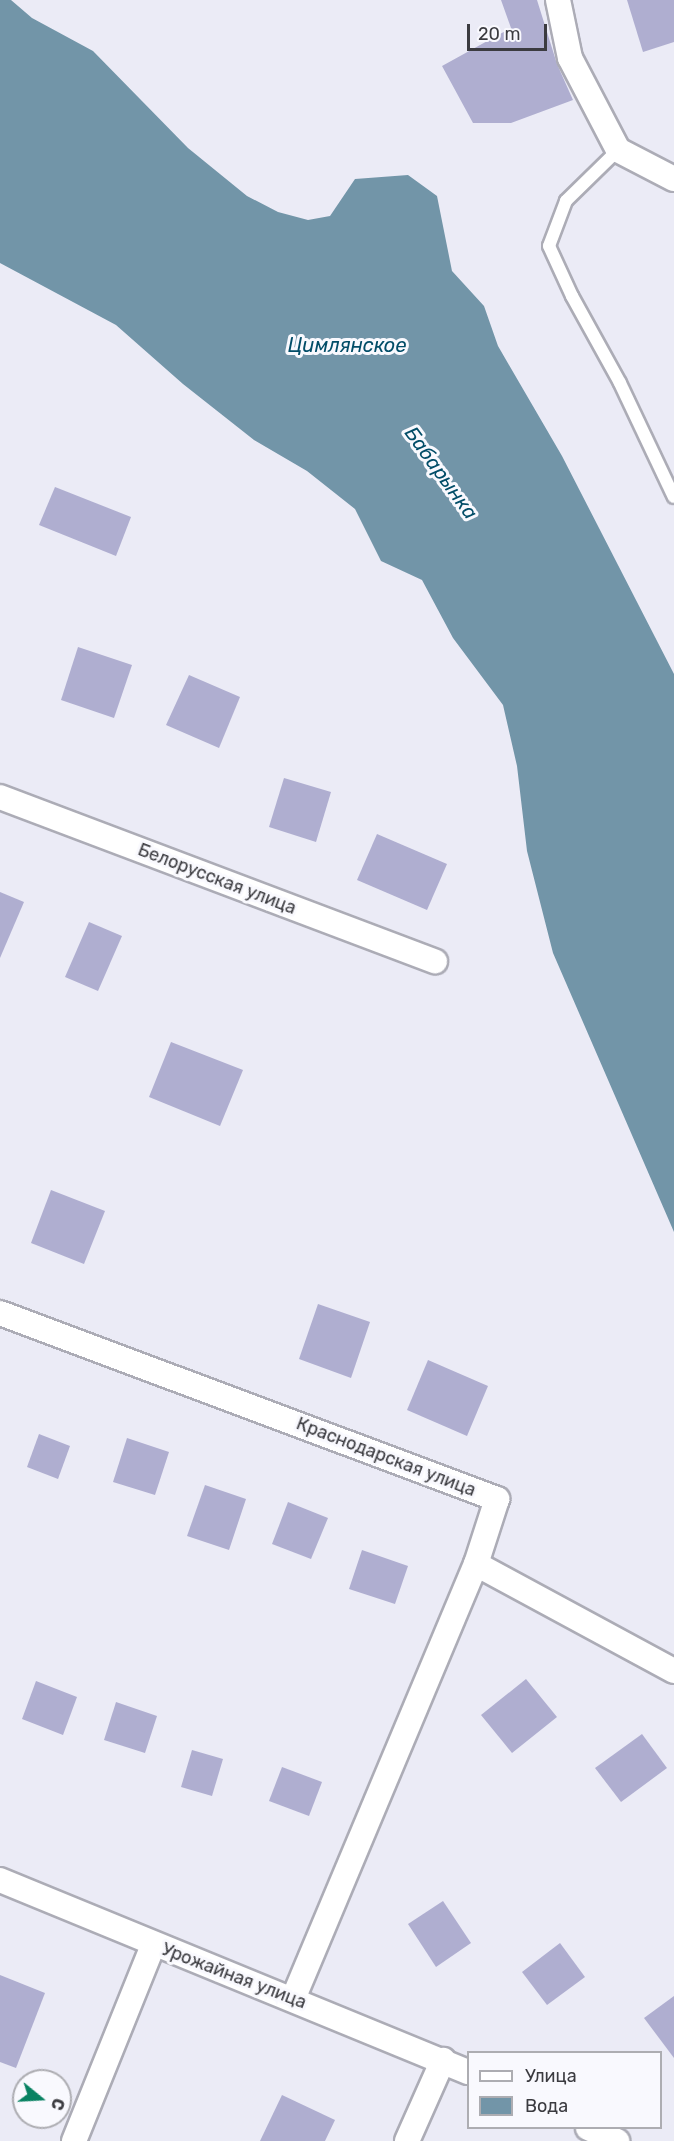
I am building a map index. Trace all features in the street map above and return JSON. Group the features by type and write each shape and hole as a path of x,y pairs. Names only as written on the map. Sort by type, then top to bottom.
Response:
{"street":[{"path":"558,0 570,58 618,150 674,179"},
{"name":"Белорусская улица","path":"0,797 435,961"},
{"name":"Краснодарская улица","path":"0,1313 497,1499 476,1564"},
{"path":"294,1999 476,1564 674,1671"},
{"name":"Урожайная улица","path":"0,1880 153,1945 294,1999 467,2072"},
{"path":"74,2141 153,1945"},
{"path":"407,2141 443,2060"},
{"path":"592,2129 617,2141"}],"lane":[{"path":"618,150 566,201 549,246 572,296 620,383 674,497"}],"water":[{"name":"Цимлянское","path":"0,0 11,0 32,18 93,51 188,148 247,196 278,212 308,220 330,216 355,179 408,175 437,196 452,271 484,306 498,346 562,456 674,674 674,1232 553,953 527,851 517,766 503,705 453,638 422,580 381,561 355,509 307,471 254,440 183,384 116,325 0,263"}],"building":[{"path":"501,0 537,0 557,64 573,100 511,123 473,123 442,66 511,28"},
{"path":"627,0 674,0 674,42 643,52"},
{"path":"55,487 131,517 116,556 39,525"},
{"path":"78,647 132,665 114,718 61,700"},
{"path":"189,675 240,697 219,748 166,725"},
{"path":"284,778 331,792 316,842 269,827"},
{"path":"377,834 447,864 427,910 357,880"},
{"path":"0,892 24,902 0,958"},
{"path":"89,922 122,936 98,991 65,977"},
{"path":"171,1042 243,1070 220,1126 149,1097"},
{"path":"51,1190 105,1211 84,1264 31,1243"},
{"path":"318,1304 370,1322 351,1378 299,1359"},
{"path":"428,1360 488,1386 467,1436 407,1410"},
{"path":"39,1434 70,1446 58,1479 27,1467"},
{"path":"127,1438 169,1452 155,1495 113,1482"},
{"path":"205,1485 246,1499 229,1550 187,1536"},
{"path":"288,1502 328,1518 311,1559 272,1544"},
{"path":"362,1550 408,1566 395,1604 349,1589"},
{"path":"526,1679 557,1717 512,1753 481,1715"},
{"path":"36,1681 77,1697 63,1735 22,1719"},
{"path":"116,1702 157,1716 145,1753 104,1740"},
{"path":"642,1734 667,1768 621,1802 595,1768"},
{"path":"192,1750 223,1759 212,1796 181,1787"},
{"path":"282,1767 322,1782 309,1816 269,1801"},
{"path":"443,1901 471,1943 436,1967 408,1924"},
{"path":"560,1943 585,1977 547,2005 522,1972"},
{"path":"0,1975 45,1993 16,2068 0,2062"},
{"path":"674,1996 674,2058 644,2018"},
{"path":"282,2095 335,2120 325,2141 260,2141"}],"water label":[{"name":"Бабарынка","path":"441,473"}]}
